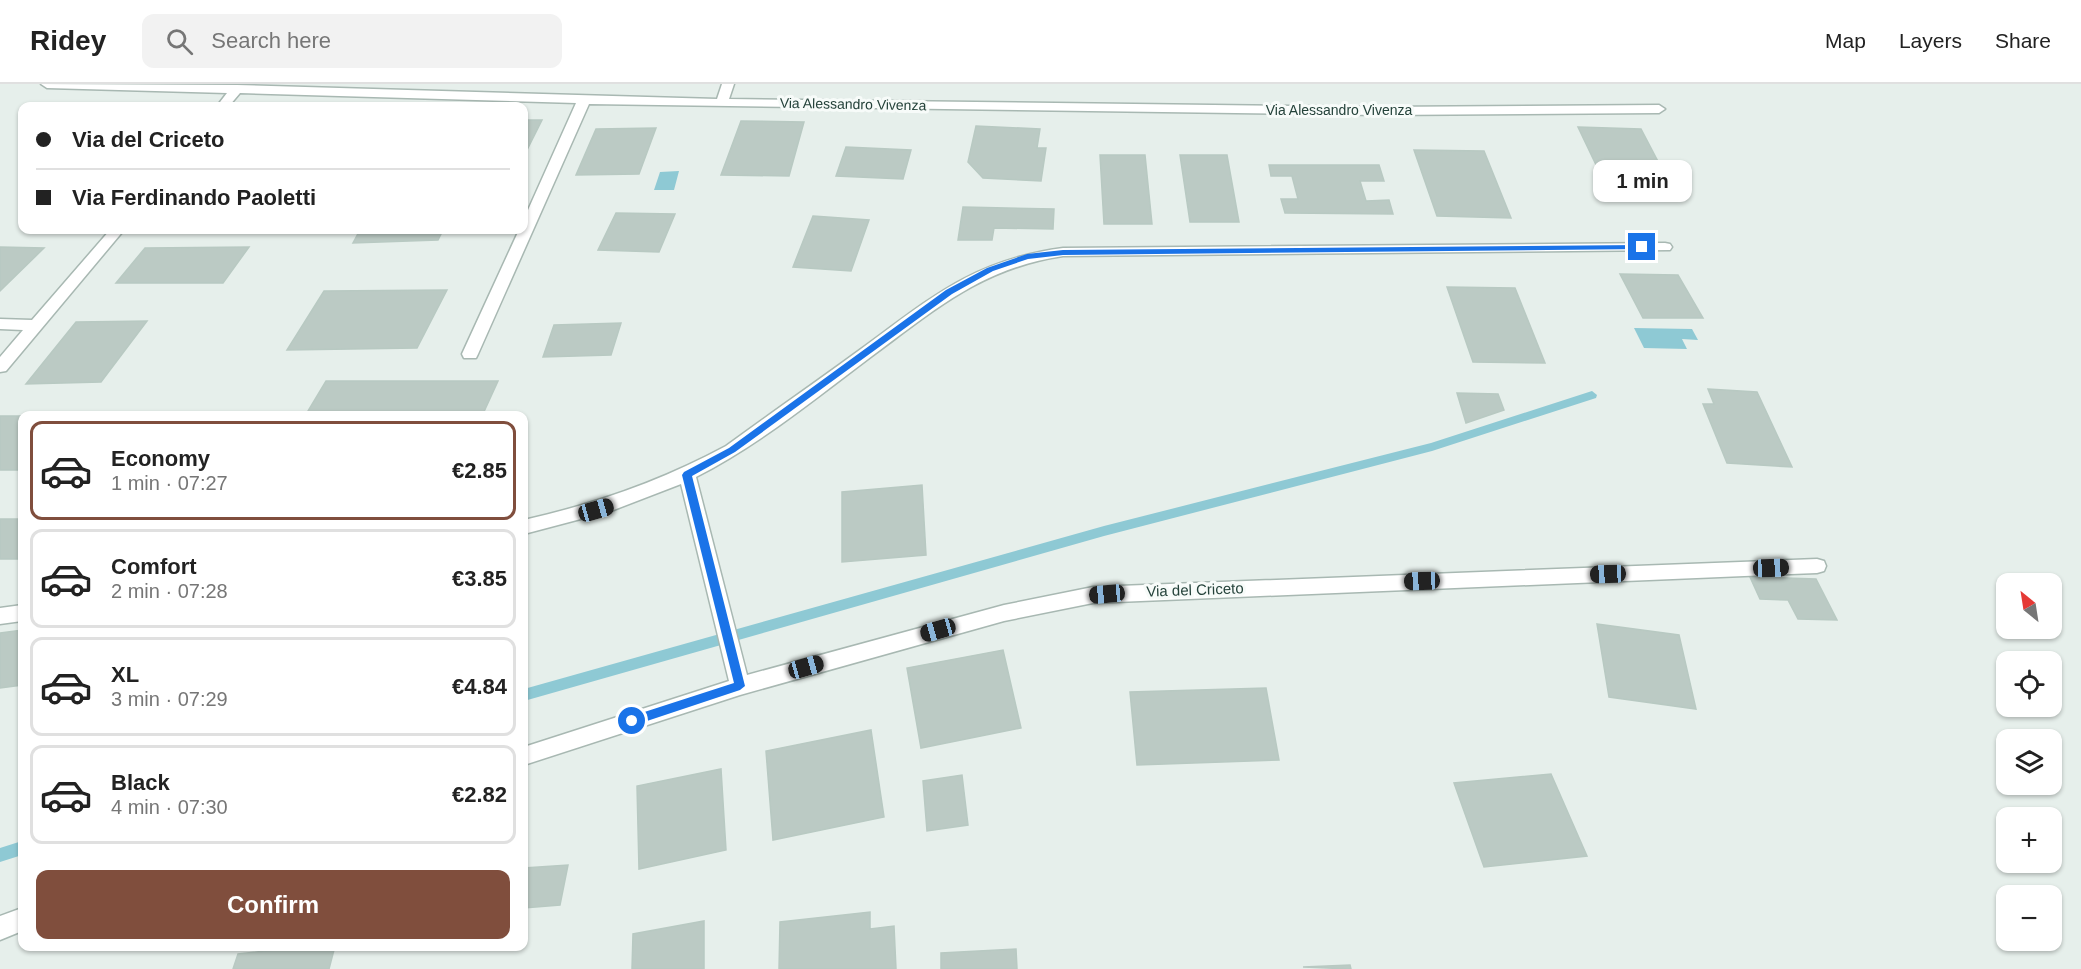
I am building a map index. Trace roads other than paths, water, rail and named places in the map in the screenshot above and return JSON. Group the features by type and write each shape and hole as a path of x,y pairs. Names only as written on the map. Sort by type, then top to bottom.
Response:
{"street":[{"name":"Via Alessandro Vivenza","path":"47,84 621,101 1380,111 1659,109"},
{"path":"621,101 631,84"},
{"path":"722,102 728,84"},
{"path":"226,102 237,89"},
{"path":"528,225 584,100"},
{"path":"0,367 114,234"},
{"path":"470,354 524,234"},
{"path":"528,526 612,505 687,475 732,450 959,285 1001,265 1027,257 1063,252 1665,247"},
{"path":"0,324 35,325"},
{"path":"687,475 740,686"},
{"name":"Via del Criceto","path":"528,755 740,686 1004,613 1093,595 1817,566"},
{"path":"0,616 18,614"},
{"path":"0,928 18,921"}],"water":[{"path":"679,171 674,190 654,190 660,172"},
{"path":"1634,328 1692,329 1698,340 1682,339 1687,349 1644,348"}],"waterway":[{"path":"528,694 1104,531 1432,447 1592,395"},
{"path":"0,855 18,849"}]}
